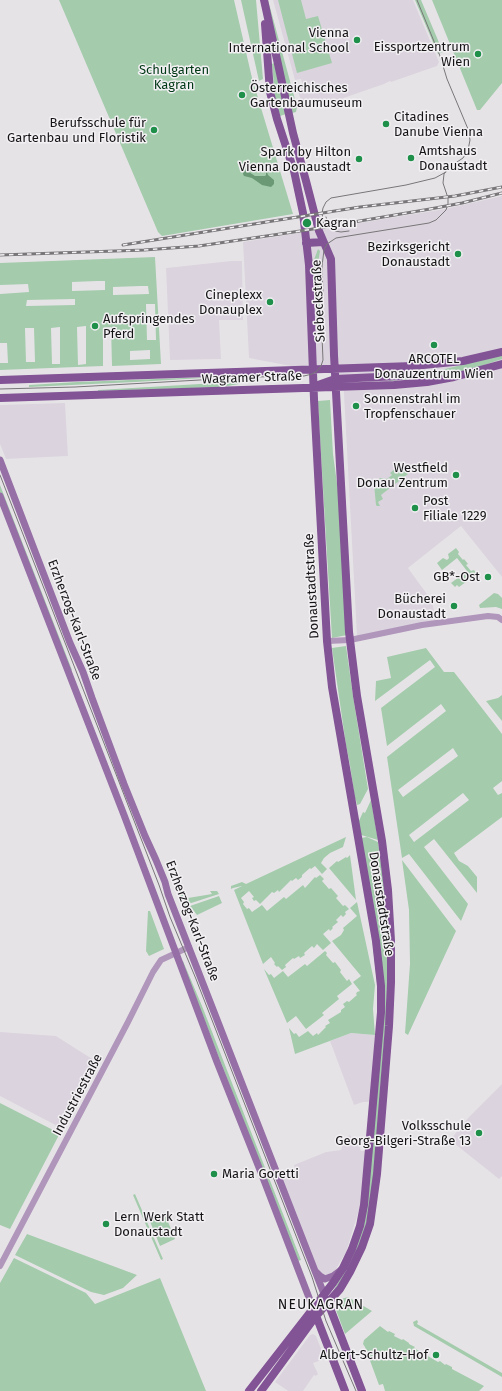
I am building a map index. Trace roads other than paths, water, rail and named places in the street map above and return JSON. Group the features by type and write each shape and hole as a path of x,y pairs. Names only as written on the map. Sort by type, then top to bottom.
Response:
{"main road":[{"name":"Siebeckstraße","path":"260,0 265,26 270,92 300,194 309,272 314,388"},
{"name":"Siebeckstraße","path":"264,0 293,133 314,214 331,259 335,383"},
{"path":"306,243 324,242"},
{"name":"Wagramer Straße","path":"0,380 413,366 463,361 502,352"},
{"name":"Wagramer Straße","path":"0,398 314,388 335,383 394,385 427,382 467,375 502,364"},
{"path":"335,383 400,376 413,366"},
{"name":"Donaustadtstraße","path":"261,1391 316,1316 340,1289 362,1247 370,1224 377,1174 389,1026 391,941 387,882 379,823 357,696 350,640 335,383"},
{"name":"Donaustadtstraße","path":"249,1391 343,1268 352,1249 360,1226 364,1205 379,1036 381,986 376,941 332,687 327,641 314,388"},
{"name":"Erzherzog-Karl-Straße","path":"0,460 70,643 83,672 124,784 161,871 168,894 362,1391"},
{"name":"Erzherzog-Karl-Straße","path":"0,496 345,1391"},
{"path":"316,1272 323,1278 328,1278 343,1268"}],"street":[{"path":"327,641 350,640 430,624 488,616 498,617 502,620"},
{"name":"Industriestraße","path":"0,1266 153,972 161,960 189,947"}],"tram line":[{"path":"0,389 75,387 253,377 304,376 317,371 323,360 321,313 323,295 322,266 324,250 327,244 336,238 429,223 436,220 446,210 448,204 448,198 443,183 444,174 448,168 463,158 468,150 470,140 468,129 417,0"},
{"path":"324,226 322,213 323,208 326,202 331,198 406,185 435,178 446,172"},
{"path":"326,217 328,223 335,231 349,231"},
{"path":"0,475 159,885 170,917 196,979 312,1277 326,1321 356,1391"}],"railway":[{"path":"123,245 360,207 455,196 502,187"},
{"path":"0,255 144,250 199,246 307,230 430,209 502,193"}],"place":[{"name":"Vienna International School","path":"357,40"},
{"name":"Eissportzentrum Wien","path":"478,54"},
{"name":"Österreichisches Gartenbaumuseum","path":"242,95"},
{"name":"Citadines Danube Vienna","path":"386,124"},
{"name":"Berufsschule für Gartenbau und Floristik","path":"154,130"},
{"name":"Amtshaus Donaustadt","path":"411,158"},
{"name":"Spark by Hilton Vienna Donaustadt","path":"359,159"},
{"name":"Kagran","path":"307,223"},
{"name":"Bezirksgericht Donaustadt","path":"458,254"},
{"name":"Cineplexx Donauplex","path":"270,302"},
{"name":"Aufspringendes Pferd","path":"95,326"},
{"name":"ARCOTEL Donauzentrum Wien","path":"434,345"},
{"name":"Sonnenstrahl im Tropfenschauer","path":"356,406"},
{"name":"Westfield Donau Zentrum","path":"456,475"},
{"name":"Post Filiale 1229","path":"415,508"},
{"name":"GB*-Ost","path":"488,577"},
{"name":"Bücherei Donaustadt","path":"454,606"},
{"name":"Volksschule Georg-Bilgeri-Straße 13","path":"479,1133"},
{"name":"Maria Goretti","path":"214,1174"},
{"name":"Lern Werk Statt Donaustadt","path":"106,1224"},
{"name":"Albert-Schultz-Hof","path":"436,1355"}],"district":[{"name":"NEUKAGRAN","path":"321,1305"}],"park label":[{"name":"Schulgarten Kagran","path":"174,78"}]}
